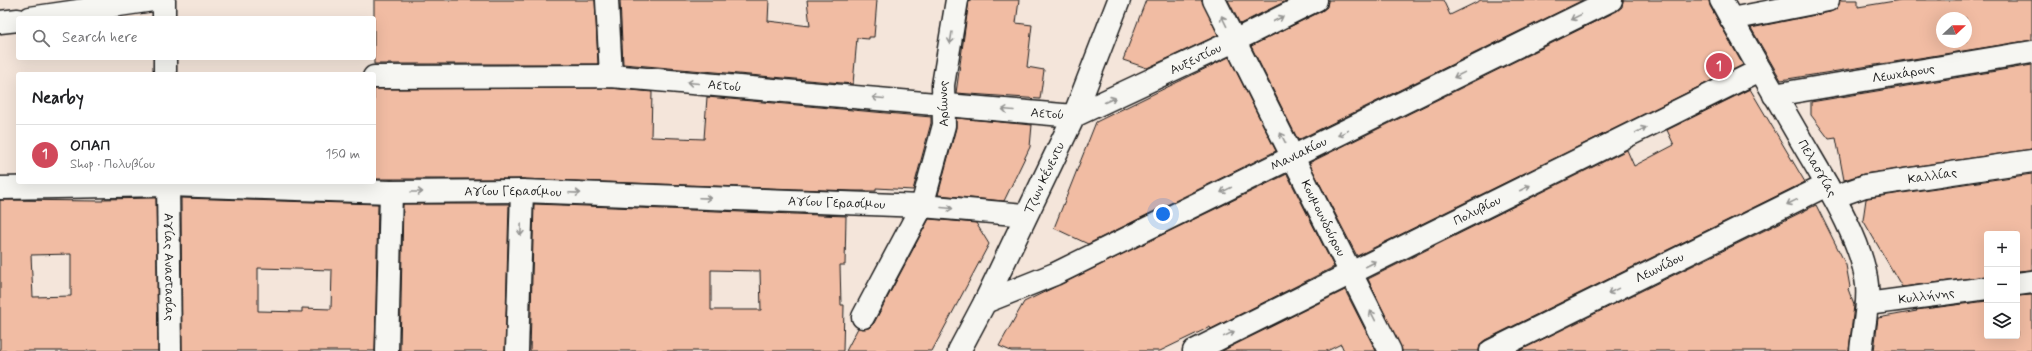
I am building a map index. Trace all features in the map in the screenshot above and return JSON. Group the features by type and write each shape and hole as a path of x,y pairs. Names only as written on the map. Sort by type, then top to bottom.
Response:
{"street":[{"path":"44,16 153,0"},
{"path":"164,0 164,16"},
{"path":"607,0 611,76"},
{"name":"Αρίωνος","path":"862,317 922,206 944,125 945,104 943,85 957,0"},
{"name":"Τζων Κένεντυ","path":"959,351 985,302 1025,215 1074,116 1119,0"},
{"name":"Κουμουνδούρου","path":"1214,0 1390,351"},
{"name":"Αυξεντίου","path":"1074,116 1234,41 1316,0"},
{"name":"Μανιακίου","path":"985,302 1055,274 1293,158 1610,0"},
{"name":"Πελασγίας","path":"1721,0 1842,212 1862,263 1867,284 1867,304 1861,351"},
{"path":"1731,19 1828,0"},
{"path":"0,22 16,20"},
{"name":"Λεωχάρους","path":"1774,94 2032,52"},
{"path":"165,60 166,72"},
{"name":"Πολυβίου","path":"1194,351 1352,274 1760,70"},
{"name":"Αετού","path":"376,77 611,76 1074,116"},
{"name":"Καλλίας","path":"1831,191 2032,161"},
{"name":"Αγίου Γερασίμου","path":"0,188 134,184"},
{"name":"Αγίας Αναστασίας","path":"168,184 170,351"},
{"name":"Αγίου Γερασίμου","path":"193,184 391,192 522,192 922,206 1025,215"},
{"name":"Λεωνίδου","path":"1491,351 1831,191"},
{"path":"387,351 391,192"},
{"path":"517,351 522,192"},
{"path":"2020,284 2032,282"},
{"name":"Κυλλήνης","path":"1867,304 1984,288"}],"building":[{"path":"374,0 595,0 598,64 374,64 374,60 376,60 376,16 374,16"},
{"path":"620,0 769,0 768,21 810,26 807,0 877,0 874,37 869,37 869,39 857,38 853,84 623,64"},
{"path":"969,0 1019,0 1016,23 1032,25 1027,67 1044,70 1040,99 956,93"},
{"path":"1146,0 1202,0 1218,35 1147,68 1123,60"},
{"path":"1228,0 1288,0 1240,24"},
{"path":"1328,0 1443,0 1450,15 1481,0 1583,0 1298,140 1251,46 1322,11 1327,7"},
{"path":"1623,0 1709,0 1710,6 1743,65 1357,256 1309,163 1617,11 1622,7"},
{"path":"1840,0 1858,0 1858,7 1901,0 2032,0 2032,40 1781,80 1751,28 1830,12 1836,9"},
{"path":"1229,57 1276,151 1088,244 1054,228 1096,122"},
{"path":"2032,65 2032,149 1863,174 1844,180 1836,138 1829,139 1811,115 1811,102"},
{"path":"610,88 652,92 651,137 704,139 707,97 931,117 931,123 913,190 876,188 876,191 852,191 522,179 376,179 376,89"},
{"path":"1750,89 1805,182 1485,340 1480,344 1479,351 1402,351 1368,279 1627,150 1634,166 1674,145 1667,130"},
{"path":"956,118 1032,125 1030,147 1004,201 938,195 956,128"},
{"path":"1287,174 1334,267 1211,329 1210,327 1160,351 1011,351 999,346 1024,302"},
{"path":"2032,174 2032,270 2020,271 2020,231 1984,231 1984,276 1902,287 1863,220 1866,199"},
{"path":"156,198 158,351 0,351 0,200 103,201 103,199","holes":["71,254 71,296 33,297 31,255"]},
{"path":"181,198 378,204 375,351 182,351","holes":["258,268 332,270 331,309 302,308 302,312 258,311"]},
{"path":"403,204 509,204 505,351 400,351"},
{"path":"534,204 846,216 845,265 840,265 841,305 844,305 843,351 530,351","holes":["711,270 760,271 761,310 711,310"]},
{"path":"1816,205 1846,265 1850,287 1848,289 1854,305 1849,351 1519,351"},
{"path":"929,219 976,223 989,244 932,351 846,351 858,328 869,328 874,323"},
{"path":"1345,290 1376,351 1344,351 1341,344 1327,351 1222,351"},
{"path":"2032,295 2032,351 1874,351 1878,318 1917,311 1916,310 1984,301 1984,339 2020,339 2020,296"}],"place":[{"name":"ΟΠΑΠ","path":"1719,66"}]}
